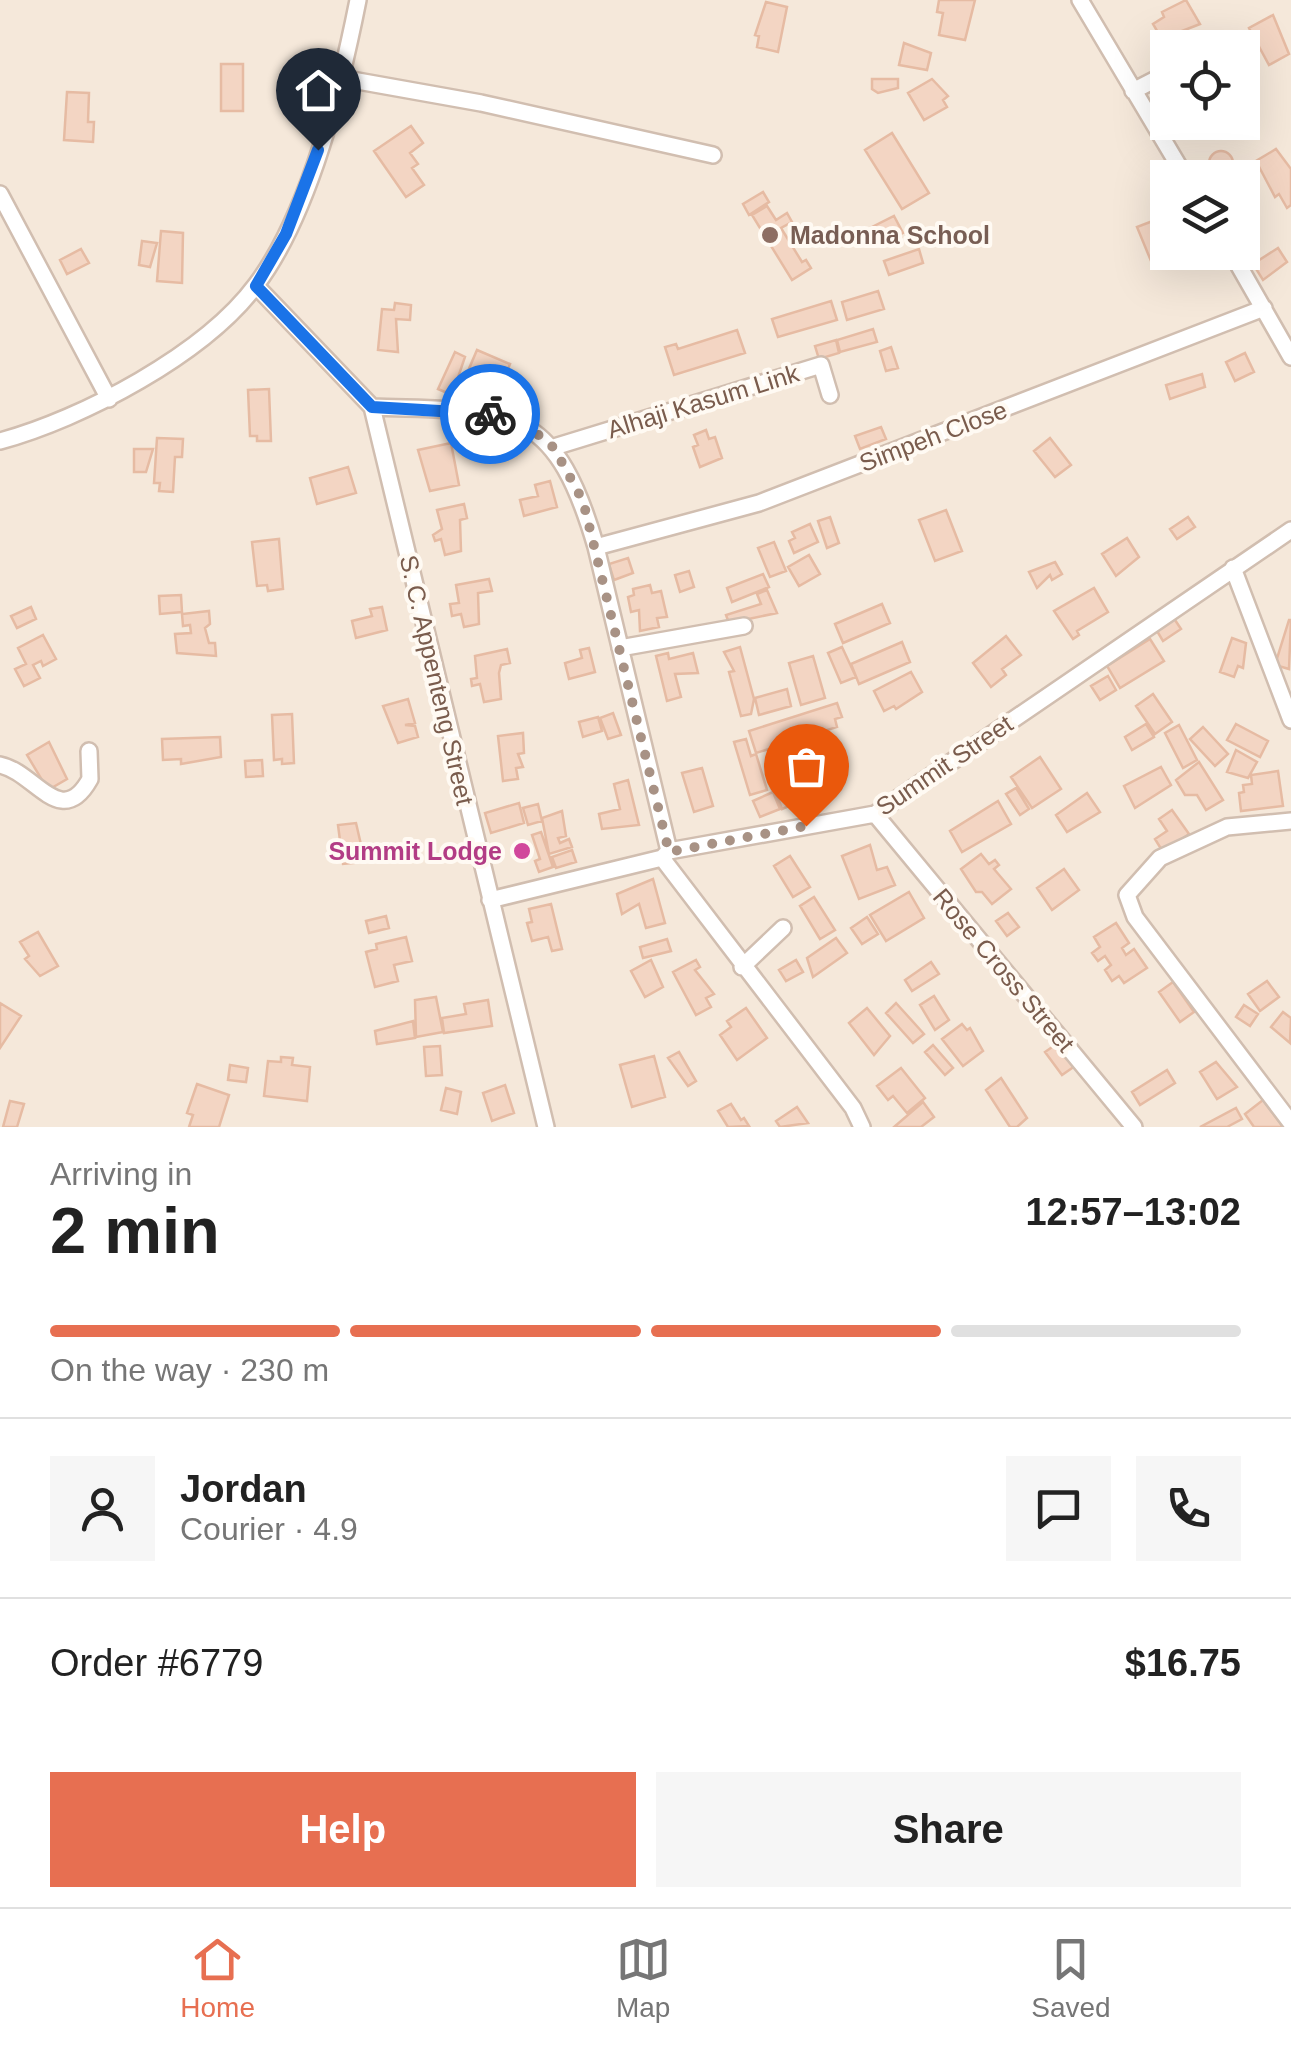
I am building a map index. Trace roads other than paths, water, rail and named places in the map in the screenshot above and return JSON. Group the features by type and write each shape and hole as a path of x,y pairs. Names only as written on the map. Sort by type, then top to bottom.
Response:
{"street":[{"path":"0,442 66,421 109,400 184,350 256,286 286,234 342,78 358,0"},
{"path":"1080,0 1175,160"},
{"path":"342,78 481,102 712,155"},
{"path":"1134,91 1150,83"},
{"path":"0,194 109,400"},
{"path":"1242,270 1291,357"},
{"path":"256,286 372,407 480,411 524,423 554,448 583,501 596,546 666,855 742,966 853,1108 862,1127"},
{"name":"Simpeh Close","path":"596,546 759,503 1264,308"},
{"name":"Alhaji Kasum Link","path":"554,448 821,364 830,395"},
{"name":"S. C. Appenteng Street","path":"372,407 546,1127"},
{"name":"Summit Street","path":"490,900 666,855 875,814 1291,530"},
{"path":"1233,568 1291,720"},
{"path":"620,648 744,626"},
{"path":"0,765 27,776 45,794 61,802 73,799 90,779 89,751"},
{"name":"Rose Cross Street","path":"875,814 1134,1127"},
{"path":"1291,821 1227,827 1160,858 1128,895 1135,917 1291,1123"},
{"path":"742,966 783,928"}],"place":[{"name":"Madonna School","path":"770,235"},
{"name":"Summit Lodge","path":"522,851"}]}
